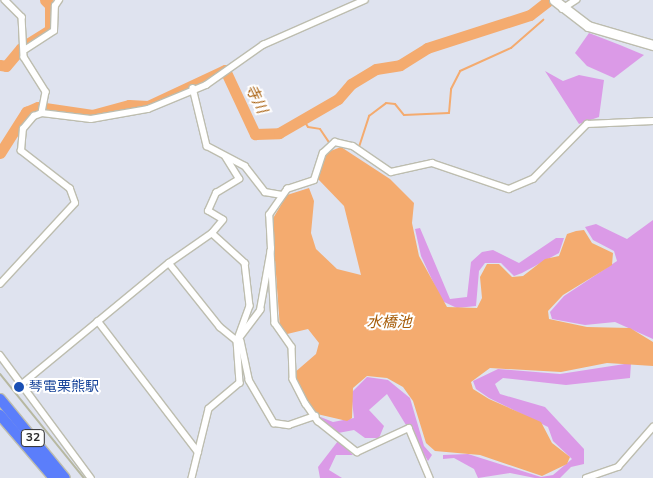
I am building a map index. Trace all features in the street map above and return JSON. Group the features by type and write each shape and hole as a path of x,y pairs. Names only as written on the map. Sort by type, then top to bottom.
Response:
{"highway":[{"name":"32","path":"0,399 65,478"},
{"name":"32","path":"0,415 54,478"}],"main road":[{"path":"554,0 562,9 588,26 653,45"}],"street":[{"path":"0,284 75,203 70,189 21,151 23,129 43,109 46,92 24,57 25,46 22,17 5,0"},
{"path":"25,46 54,31 55,6 59,0"},
{"path":"43,109 98,118 148,108 226,73 258,47 365,0"},
{"path":"562,9 576,0"},
{"path":"193,88 205,142 226,158 245,166 264,192 282,195"},
{"path":"430,478 409,428 361,453 315,416 293,379 292,346 275,323 268,221 282,195 290,186 314,180 331,145 345,142 391,172 432,163 509,189 533,179 587,124 653,121"},
{"path":"22,384 169,263 212,233 223,220 208,211 216,193 239,179 226,158"},
{"path":"192,478 209,409 240,383 239,341 250,306 245,263 212,233"},
{"path":"271,249 260,310 247,323 239,341 249,380 274,423 289,425 315,416"},
{"path":"169,263 220,327 239,341"},
{"path":"98,321 198,452"},
{"path":"0,356 91,478"},
{"path":"586,478 618,467 653,427"}],"shaded area":[{"path":"589,33 644,55 614,78 587,66 575,53"},
{"path":"545,71 563,81 579,75 604,80 599,117 579,124"},
{"path":"653,220 653,339 615,322 585,325 552,319 550,312 564,296 617,261 614,251 593,240 585,227 596,224 627,239"},
{"path":"420,228 450,299 467,297 471,262 482,252 493,250 519,263 556,238 564,238 559,253 514,276 501,263 485,263 479,271 476,306 457,308 442,301 421,256 415,229"},
{"path":"631,363 630,378 566,385 503,378 495,384 500,394 545,407 584,449 584,464 571,467 560,478 535,478 510,473 478,478 474,469 454,458 443,459 443,455 468,454 541,477 553,475 572,459 553,441 548,427 489,398 476,389 473,381 498,369 560,374"},
{"path":"367,377 388,380 410,398 424,446 432,455 428,461 387,394 369,410 384,426 379,438 365,438 354,430 338,433 318,416 333,422 354,418 351,393"},
{"path":"338,441 353,455 336,455 329,470 342,478 320,478 318,467"}],"water":[{"name":"水橋池","path":"341,147 390,179 414,203 412,223 419,256 447,307 477,308 482,298 480,277 487,264 499,264 512,277 523,276 545,259 559,256 567,234 576,231 584,230 592,243 613,253 612,265 563,295 548,311 549,319 587,327 630,328 653,342 653,366 607,363 561,372 490,368 471,382 473,389 489,399 541,422 552,443 570,457 567,464 542,476 480,455 435,451 426,443 413,401 403,387 387,378 367,376 353,388 352,418 347,421 317,414 304,396 294,373 316,354 319,343 308,329 283,335 280,328 272,220 287,195 309,188 314,201 311,233 316,249 337,269 361,275 344,206 318,179 325,153"}],"waterway":[{"path":"0,65 6,66 21,48 50,30 50,5 45,0"},
{"name":"寺川","path":"0,153 26,112 38,107 92,115 129,105 148,106 225,70 255,134 279,133 338,99 351,84 376,69 400,65 427,48 530,15 548,1"},
{"path":"359,147 369,116 386,103 395,104 404,115 449,113 451,89 460,71 511,48 543,20"},
{"path":"303,119 308,127 320,129 330,144"}],"railway":[{"path":"0,374 84,478"}],"place":[{"name":"琴電栗熊駅","path":"19,387"}]}
